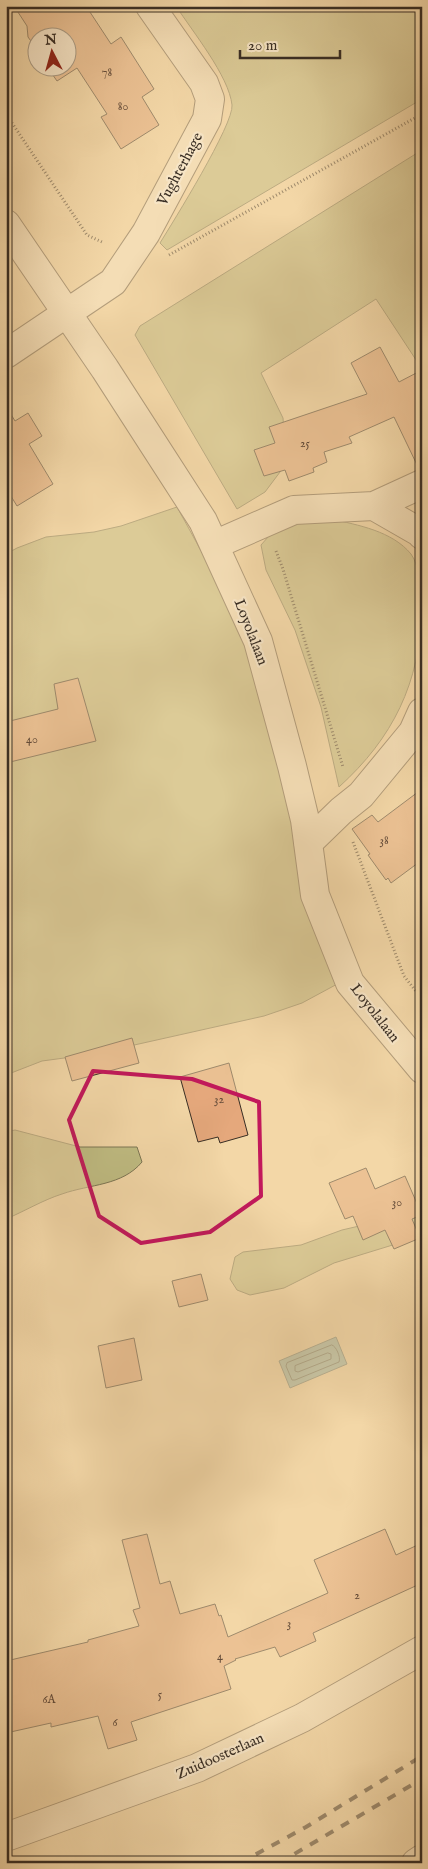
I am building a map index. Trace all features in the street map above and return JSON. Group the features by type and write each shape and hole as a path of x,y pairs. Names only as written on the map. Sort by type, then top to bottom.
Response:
{"street":[{"name":"Vughterhage","path":"6,354 113,282 146,233 207,119 210,99 204,83 150,6"},
{"name":"Loyolalaan","path":"6,224 203,521 258,641 305,820 315,895 350,982 422,1069"},
{"path":"214,545 294,510 374,506 422,484"},
{"path":"374,506 421,532 422,535"},
{"path":"308,843 341,811 361,795 413,732 422,712"},
{"name":"Zuidoosterlaan","path":"6,1837 197,1768 302,1718 422,1650"},
{"path":"416,1863 422,1859"}],"path":[{"path":"6,114 87,236 131,254 162,259 422,114"},
{"path":"264,523 283,569 347,780 341,811 404,976 422,999"}],"highlighted area":[{"path":"93,1071 192,1079 259,1102 261,1196 210,1232 141,1243 99,1216 69,1120"}],"shaded area":[{"path":"176,6 422,6 422,99 167,250 160,243 214,151 230,116 232,105 229,93 217,68"},
{"path":"422,150 422,369 376,299 261,373 283,418 286,464 265,492 237,509 135,335 140,326"},
{"path":"177,507 228,600 255,655 341,982 302,1003 264,1016 94,1054 42,1061 6,1075 6,554 46,537 94,532 121,526"},
{"path":"331,519 374,530 403,546 411,554 417,566 422,603 416,661 400,707 374,749 339,787 321,707 295,630 266,570 261,545 276,528 295,523"},
{"path":"15,1130 80,1147 137,1147 142,1162 125,1176 55,1196 6,1219 6,1132"},
{"path":"422,1205 422,1236 334,1263 284,1288 250,1295 237,1290 230,1279 235,1257 243,1252 301,1245 342,1230 385,1220"}],"water":[{"path":"336,1337 347,1364 290,1388 279,1361"}],"building":[{"path":"14,6 86,6 111,44 121,37 154,89 142,97 159,125 121,149 101,117 107,114 78,70 78,28 28,28 28,37 27,26"},
{"path":"380,347 399,382 422,370 422,469 419,469 394,417 349,437 352,443 324,452 327,462 313,468 314,472 289,481 285,470 264,476 254,450 275,443 269,427 367,394 351,363"},
{"path":"6,406 15,421 28,413 42,436 29,444 53,484 17,506 6,488"},
{"path":"78,678 96,741 6,763 6,722 58,709 54,684"},
{"path":"422,789 422,860 391,883 388,878 386,880 352,829 372,815 378,822"},
{"path":"132,1038 139,1063 72,1081 65,1057"},
{"path":"229,1063 248,1135 220,1143 218,1137 198,1142 180,1077"},
{"path":"366,1168 375,1189 405,1176 422,1215 412,1219 420,1238 394,1249 385,1230 363,1240 353,1216 345,1219 329,1183"},
{"path":"201,1274 208,1300 179,1307 172,1281"},
{"path":"134,1338 142,1380 106,1388 98,1346"},
{"path":"385,1529 396,1555 422,1543 422,1583 313,1633 316,1641 280,1657 275,1647 235,1659 224,1666 231,1689 131,1722 137,1740 108,1749 98,1716 51,1727 51,1723 6,1733 6,1661 88,1642 88,1640 139,1626 133,1610 140,1608 122,1540 147,1534 160,1584 170,1581 180,1614 215,1604 219,1616 221,1615 228,1637 328,1593 314,1560"}],"railway":[{"path":"240,1863 306,1827 422,1756"},
{"path":"279,1863 422,1779"}]}
